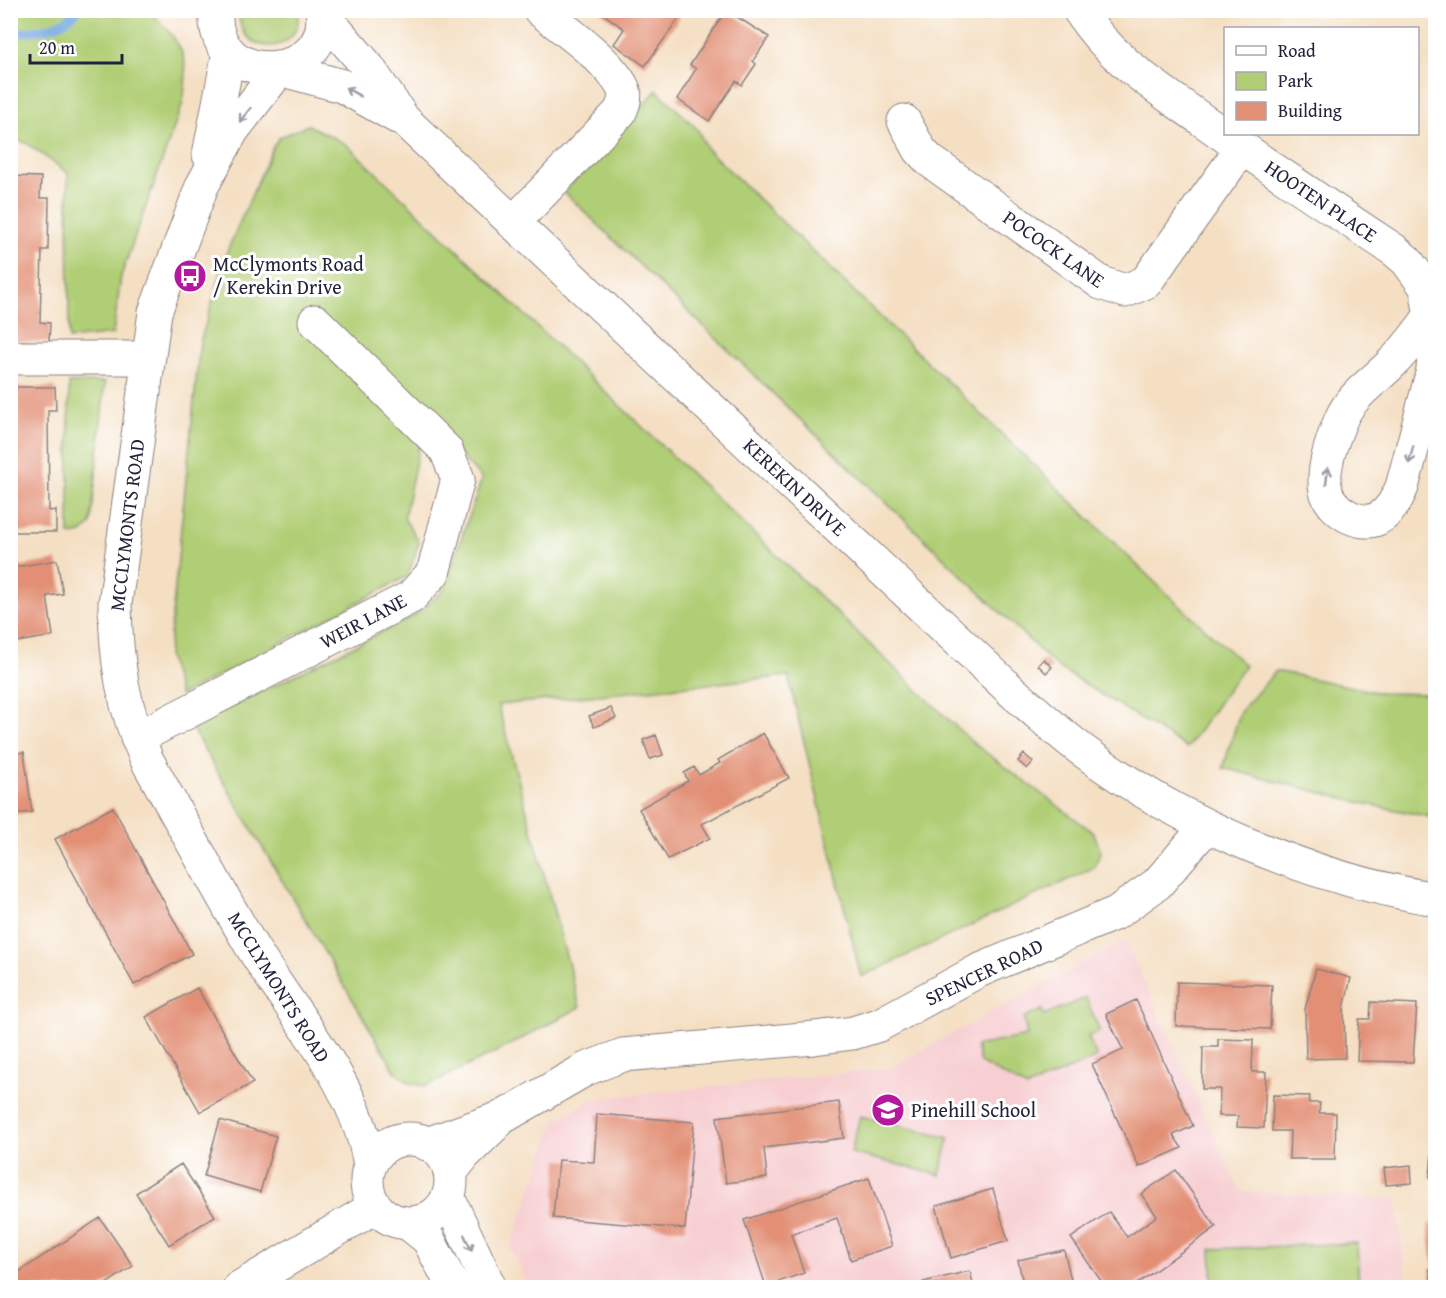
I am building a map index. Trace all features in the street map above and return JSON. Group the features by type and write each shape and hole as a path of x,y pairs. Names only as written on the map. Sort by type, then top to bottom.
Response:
{"street":[{"path":"513,223 620,112 624,104 623,87 617,80 587,48 540,10"},
{"name":"HOOTEN PLACE","path":"1079,10 1106,47 1129,68 1407,261 1426,287 1431,315 1435,341 1433,370 1402,487 1396,500 1378,518 1367,521 1357,519 1335,507 1328,499 1325,488 1335,433 1346,409 1393,363 1431,315"},
{"path":"280,69 298,61 312,48 320,32 322,13"},
{"name":"KEREKIN DRIVE","path":"322,13 368,67 404,120 1016,694 1081,750 1150,795 1207,826"},
{"path":"210,14 219,38 229,52"},
{"name":"KEREKIN DRIVE","path":"229,52 242,63 261,69 280,69 342,86 404,120"},
{"name":"MCCLYMONTS ROAD","path":"202,186 229,52"},
{"name":"MCCLYMONTS ROAD","path":"280,69 232,131 202,186 155,312 115,604 121,686 137,738 249,943 349,1100 366,1144 370,1166"},
{"name":"POCOCK LANE","path":"904,122 928,160 1101,283 1125,291 1146,282 1242,148"},
{"name":"WEIR LANE","path":"137,738 411,597 433,573 458,478 446,450 315,321"},
{"path":"10,358 148,358"},
{"path":"1207,826 1301,863 1395,892 1436,898"},
{"name":"SPENCER ROAD","path":"449,1185 464,1155 503,1117 586,1069 623,1055 814,1038 853,1033 879,1025 978,970 1116,913 1157,884 1207,826"},
{"name":"MCCLYMONTS ROAD","path":"349,1100 384,1130 414,1142"},
{"name":"SPENCER ROAD","path":"414,1142 503,1117"},
{"path":"449,1185 432,1216 408,1223 395,1221 375,1207 369,1194 367,1179 370,1166 378,1153 389,1144 414,1142 438,1151 449,1185 490,1287"},
{"path":"239,1287 375,1207"},
{"path":"408,1223 428,1239 454,1287"}],"shaded area":[{"name":"Pinehill School","path":"1125,940 1240,1191 1396,1199 1408,1287 529,1288 510,1248 555,1121 591,1099 889,1068"}],"green space":[{"path":"24,10 127,10 134,15 137,11 148,11 169,32 182,52 186,76 182,105 121,276 113,334 69,339 68,173 26,143 11,138 11,15"},
{"path":"239,11 298,11 297,26 291,37 281,43 270,46 258,44 248,38 241,27"},
{"path":"657,90 698,130 707,149 1168,595 1245,665 1187,748 1056,666 564,192"},
{"path":"308,125 346,144 972,742 1094,833 1101,853 1093,868 861,977 788,676 498,705 580,1007 506,1047 426,1086 410,1083 395,1071 191,727 414,616 443,591 482,479 425,417 404,518 419,542 408,576 180,696 168,655 200,343 228,249 274,145 280,137"},
{"path":"105,382 91,524 82,533 69,535 69,383"},
{"path":"1276,671 1381,693 1435,694 1435,818 1362,803 1223,768 1240,712"},
{"path":"1086,998 1100,1032 1088,1037 1097,1057 1027,1088 980,1063 976,1046 1027,1036 1024,1018 1042,1010 1044,1015"},
{"path":"860,1116 949,1138 940,1175 851,1153"},
{"path":"1357,1243 1359,1287 1213,1287 1211,1249"}],"building":[{"path":"598,10 678,10 676,14 680,17 645,66 614,44 624,29"},
{"path":"726,10 769,37 753,61 756,64 742,85 736,81 709,121 677,99 696,69 690,65"},
{"path":"10,176 41,177 40,198 49,198 48,250 42,250 40,322 50,323 49,342 10,341"},
{"path":"10,387 55,387 56,410 48,410 49,511 56,510 56,532 10,532"},
{"path":"57,560 63,594 47,596 53,636 17,642 12,616 19,614 17,601 10,602 10,568"},
{"path":"1044,659 1052,667 1046,673 1038,665"},
{"path":"611,708 616,718 594,727 589,716"},
{"path":"763,733 789,778 702,824 710,838 668,859 639,809 688,781 684,773 694,767 699,775 720,763 718,760"},
{"path":"656,735 663,755 650,759 643,740"},
{"path":"24,752 32,812 10,815 10,754"},
{"path":"1024,754 1033,762 1027,769 1018,761"},
{"path":"113,807 192,954 134,985 55,839"},
{"path":"1316,969 1351,978 1344,1008 1345,1058 1306,1059 1305,1009"},
{"path":"1177,982 1272,985 1270,1029 1176,1026"},
{"path":"197,988 253,1083 200,1112 146,1017"},
{"path":"1136,1000 1193,1126 1173,1135 1182,1148 1139,1167 1092,1064 1123,1050 1106,1014"},
{"path":"1371,1002 1417,1004 1413,1062 1357,1061 1359,1019 1370,1019"},
{"path":"1218,1039 1253,1040 1252,1072 1266,1072 1264,1128 1237,1127 1238,1116 1219,1116 1220,1089 1202,1089 1203,1047 1218,1047"},
{"path":"1273,1095 1310,1096 1309,1103 1320,1103 1319,1113 1336,1113 1335,1159 1289,1159 1290,1131 1272,1131"},
{"path":"839,1102 844,1138 764,1148 767,1178 726,1183 717,1117"},
{"path":"597,1114 694,1122 685,1229 553,1218 558,1160 594,1162"},
{"path":"220,1120 276,1136 260,1192 204,1176"},
{"path":"1434,1125 1436,1125 1436,1178 1430,1177"},
{"path":"181,1164 215,1216 169,1245 136,1193"},
{"path":"1411,1165 1412,1183 1386,1185 1384,1168"},
{"path":"1176,1170 1216,1227 1131,1288 1106,1288 1071,1238 1109,1212 1127,1237 1157,1216 1141,1194"},
{"path":"869,1178 892,1246 851,1260 837,1218 791,1234 804,1273 766,1286 744,1220"},
{"path":"993,1189 1008,1241 951,1258 936,1206"},
{"path":"100,1218 133,1266 100,1288 10,1288 10,1278"},
{"path":"1436,1223 1436,1288 1432,1288 1430,1268 1433,1268 1428,1224"},
{"path":"1064,1250 1073,1288 1024,1288 1018,1260"},
{"path":"970,1271 974,1288 925,1288 923,1282"}],"waterway":[{"path":"10,33 28,32 56,25 78,10"}],"place":[{"name":"McClymonts Road / Kerekin Drive","path":"190,276"},
{"name":"Pinehill School","path":"888,1110"}]}
